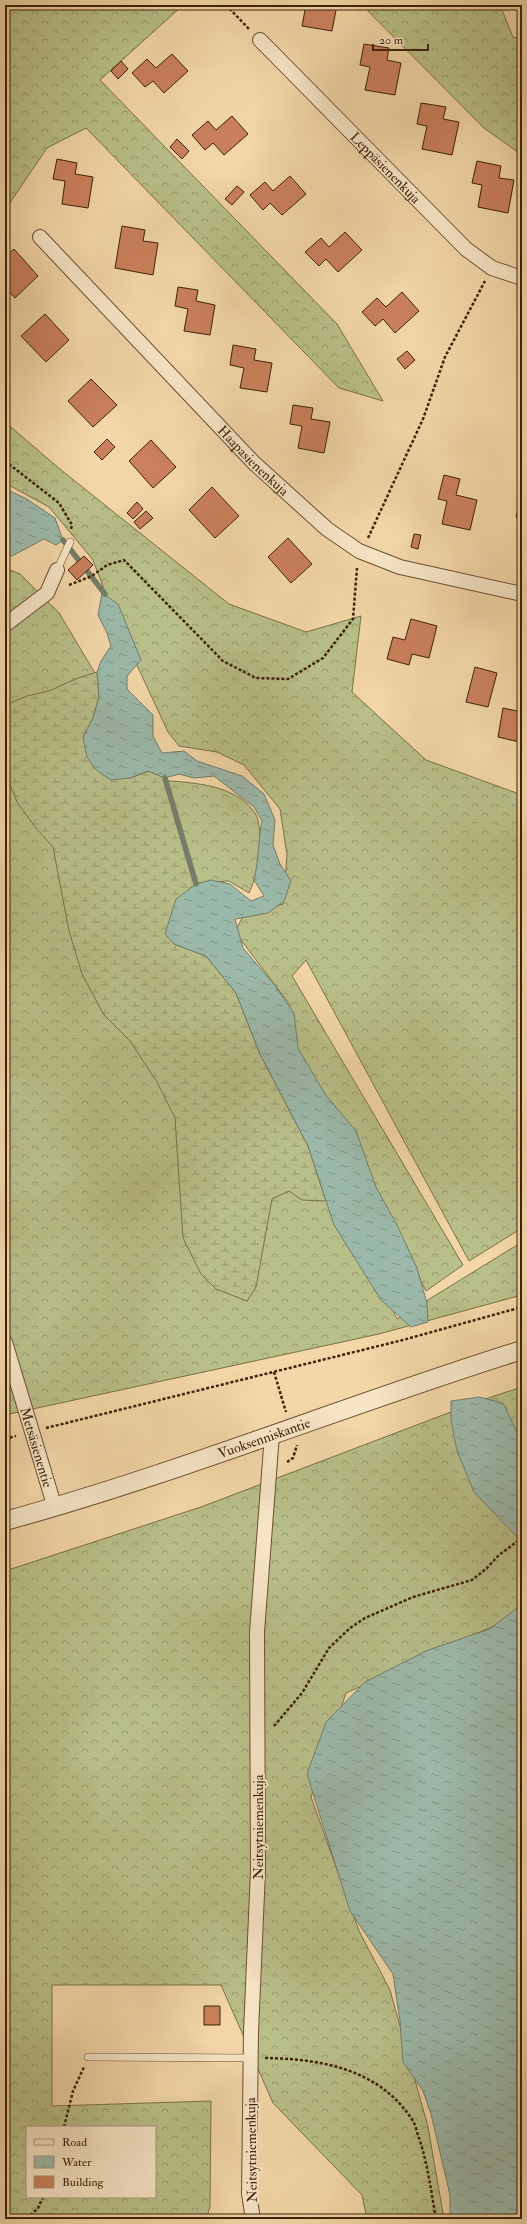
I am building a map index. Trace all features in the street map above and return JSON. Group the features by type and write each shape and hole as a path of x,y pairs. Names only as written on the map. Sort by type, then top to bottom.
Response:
{"street":[{"name":"Leppäsienenkuja","path":"260,40 466,249 492,268 522,278"},
{"name":"Haapasienenkuja","path":"40,237 254,463 327,529 360,552 400,567 522,594"},
{"path":"5,625 47,593 57,570"},
{"name":"Metsäsienentie","path":"5,1342 55,1508"},
{"name":"Vuoksenniskantie","path":"5,1521 55,1508 164,1472 435,1377 522,1350"},
{"name":"Neitsytniemenkuja","path":"253,2219 249,2194 251,2058 258,1870 257,1632 272,1434"}],"lane":[{"path":"57,570 70,542"},
{"path":"88,2057 251,2058"}],"path":[{"path":"226,5 260,40"},
{"path":"47,593 92,576 107,565 124,560 223,661 256,678 288,678 323,658 353,618 360,552 423,419 445,357 492,268"},
{"path":"5,461 59,503 72,525 70,542"},
{"path":"5,1439 403,1340 522,1307"},
{"path":"258,1747 302,1693 329,1648 350,1628 365,1618 413,1597 472,1580 522,1538"},
{"path":"64,2126 73,2091 88,2057"},
{"path":"251,2058 289,2059 326,2063 358,2073 390,2092 414,2122 427,2162 436,2219"},
{"path":"27,2219 38,2208 43,2198"}],"green space":[{"path":"5,5 183,5 100,80 337,324 383,401 339,388 86,128 47,148 5,210"},
{"path":"362,5 500,5 513,37 522,39 522,155 484,128"},
{"path":"5,422 61,470 229,604 306,632 361,616 352,692 426,760 522,795 522,1228 469,1261 306,960 292,976 463,1265 426,1291 366,1173 310,1089 289,1023 290,1005 235,932 243,916 283,904 287,855 280,809 244,765 217,752 179,746 168,732 115,618 93,560 49,507 5,483"},
{"path":"5,568 20,574 59,613 159,780 212,786 224,790 246,803 255,813 260,836 256,872 249,893 229,881 192,883 397,1319 522,1242 522,1295 379,1334 5,1415"},
{"path":"97,672 99,697 93,718 83,737 130,778 149,771 165,778 196,884 190,888 174,944 206,956 236,993 260,1054 308,1146 326,1201 302,1200 289,1191 272,1199 256,1287 247,1301 216,1289 201,1274 183,1238 175,1118 157,1082 130,1041 104,1015 82,974 69,931 53,847 35,827 17,802 5,772 5,705 27,696 49,691 78,678"},
{"path":"522,1387 522,1613 346,1693 311,1797 359,1931 390,1990 428,2127 444,2219 367,2219 362,2195 273,2103 221,1985 52,1985 52,2106 211,2101 210,2207 206,2219 5,2219 5,1571 201,1507 485,1399"}],"water":[{"path":"5,489 25,498 55,518 63,540 56,545 44,539 12,556 5,554"},
{"path":"102,593 118,604 141,660 127,676 127,689 153,715 153,736 162,753 184,751 197,761 242,776 264,794 275,820 273,845 280,864 291,881 284,901 268,913 235,919 243,948 273,983 294,1013 298,1048 325,1094 356,1131 376,1187 397,1225 417,1268 427,1303 428,1322 411,1327 381,1300 334,1225 308,1146 260,1054 236,993 206,956 174,944 165,934 176,899 196,884 211,880 230,884 251,901 264,896 254,880 262,821 254,807 214,776 194,778 179,774 165,778 148,771 130,778 111,780 95,769 87,757 83,737 93,718 99,697 97,672 101,661 111,646 107,633 98,615"},
{"path":"479,1397 503,1403 518,1434 522,1449 522,1542 474,1492 457,1451 451,1420 451,1401"},
{"path":"522,1604 522,2219 450,2219 450,2195 431,2114 423,2091 403,2062 400,2021 393,1974 350,1911 307,1774 326,1722 365,1682 428,1650 490,1629"}],"building":[{"path":"306,5 337,5 332,31 302,26"},
{"path":"364,44 389,48 387,60 401,63 395,95 365,90 370,67 360,65"},
{"path":"172,54 188,71 164,93 153,81 145,87 132,73 147,59 156,68"},
{"path":"121,61 128,69 118,79 111,71"},
{"path":"421,103 446,107 443,119 459,122 452,155 422,149 427,126 417,124"},
{"path":"232,116 248,134 224,155 213,143 205,150 192,135 208,121 216,130"},
{"path":"177,139 189,151 182,159 170,147"},
{"path":"57,159 77,163 75,174 93,177 88,208 62,204 65,181 53,179"},
{"path":"477,161 501,166 499,178 514,180 508,213 478,207 482,185 472,183"},
{"path":"290,176 306,194 282,215 270,203 263,210 250,195 265,182 273,191"},
{"path":"237,186 244,192 232,205 225,199"},
{"path":"122,226 145,230 143,241 158,243 153,275 115,268"},
{"path":"345,232 362,250 338,272 326,259 319,266 305,252 321,238 329,247"},
{"path":"14,249 38,276 15,298 5,287 5,257"},
{"path":"178,287 198,290 196,301 215,305 210,335 184,331 188,309 175,306"},
{"path":"402,292 419,311 395,333 383,319 375,326 362,312 377,298 386,307"},
{"path":"45,314 69,340 46,362 21,336"},
{"path":"233,345 256,349 254,360 272,363 267,392 240,388 244,368 230,365"},
{"path":"407,351 415,360 405,369 397,359"},
{"path":"522,378 522,404 517,403"},
{"path":"91,379 117,405 93,427 68,401"},
{"path":"293,405 313,408 311,419 330,422 324,453 298,448 302,426 290,424"},
{"path":"107,439 115,447 102,460 94,452"},
{"path":"151,440 176,467 153,488 129,461"},
{"path":"444,475 460,479 456,495 477,500 470,530 442,524 447,501 438,499"},
{"path":"212,487 239,516 215,538 189,510"},
{"path":"522,498 522,518 516,517"},
{"path":"137,502 143,509 133,519 127,513"},
{"path":"146,511 153,518 140,529 134,522"},
{"path":"414,534 421,535 418,549 411,547"},
{"path":"288,538 312,564 291,583 268,557"},
{"path":"84,556 93,565 77,580 68,570"},
{"path":"411,619 437,626 429,658 412,654 409,665 387,659 393,637 405,640"},
{"path":"475,667 497,673 488,707 466,702"},
{"path":"503,708 522,712 519,742 498,737"},
{"path":"204,2006 220,2006 220,2025 204,2025"}],"waterway":[{"path":"63,540 105,594"},
{"path":"165,778 196,884"}]}
